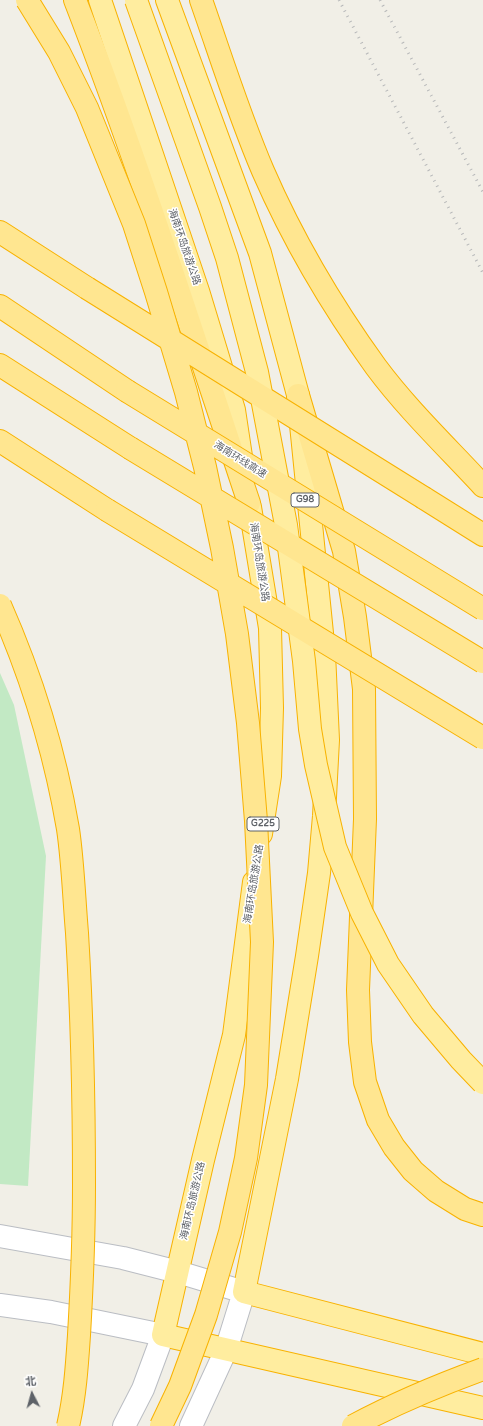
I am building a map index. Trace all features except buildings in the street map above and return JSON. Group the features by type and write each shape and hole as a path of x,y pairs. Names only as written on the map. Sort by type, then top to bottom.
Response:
{"highway":[{"path":"27,0 59,52 87,108 134,224 156,292 186,392 205,467 236,626 248,723 256,821 262,942 256,1085 246,1158 228,1239 206,1315 180,1386 161,1426"},
{"path":"75,0 100,64 249,503"},
{"name":"海南环岛旅游公路","path":"100,0 198,291 234,410 270,628 272,708 270,776 248,922 234,1034 203,1160 163,1335"},
{"path":"136,0 227,258 257,372 286,525 304,661 310,729 316,765 335,847 362,913 388,964 423,1015 461,1060 483,1083"},
{"path":"167,0 260,254 298,395 344,551 355,617 364,689 365,819 358,990 360,1042 365,1082 378,1120 394,1147 413,1171 436,1191 465,1209 483,1215"},
{"path":"201,0 263,171 292,232 315,272 377,368 411,410 483,486"},
{"path":"0,232 87,288 483,535"},
{"name":"海南环线高速","path":"0,306 127,391 483,610"},
{"path":"0,365 130,448 483,662"},
{"path":"298,395 324,653 328,740 324,816 319,873 288,1079 244,1292 483,1354"},
{"path":"0,441 107,510 483,738"},
{"path":"0,604 16,640 44,729 57,778 68,829 73,878 83,1059 84,1230 77,1365 68,1426"},
{"path":"163,1335 483,1408"},
{"path":"353,1426 444,1384 483,1369"}],"main road":[{"path":"0,1236 122,1258 178,1272 244,1292 226,1350 191,1426"},
{"path":"0,1305 51,1312 163,1335 143,1389 124,1426"}],"green space":[{"path":"0,673 14,705 46,856 28,1186 0,1184"}],"railway":[{"path":"339,0 483,273"},
{"path":"380,0 483,192"}]}
